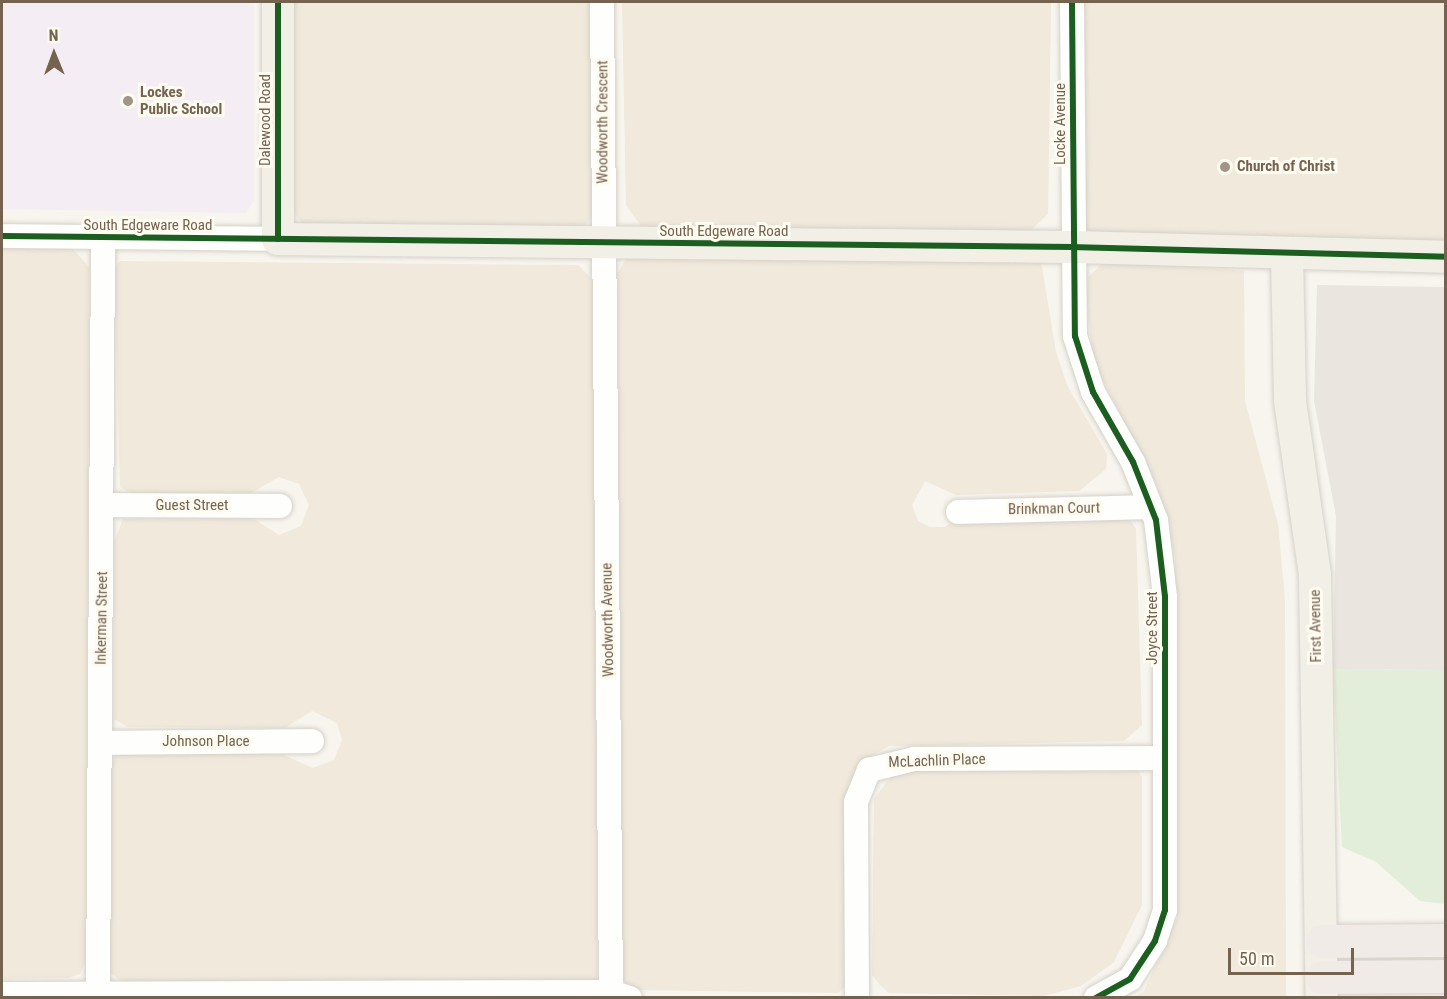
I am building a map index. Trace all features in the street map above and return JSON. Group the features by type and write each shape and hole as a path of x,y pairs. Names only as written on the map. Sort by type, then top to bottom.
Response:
{"highway":[{"path":"1322,941 1446,940"},
{"path":"1322,987 1446,976"},
{"path":"1426,998 1446,989"}],"main road":[{"name":"Dalewood Road","path":"278,2 278,239"},
{"name":"South Edgeware Road","path":"278,239 1073,247 1287,256 1446,256"},
{"name":"First Avenue","path":"1287,256 1290,401 1315,575 1322,987"}],"street":[{"name":"Woodworth Crescent","path":"603,2 604,243"},
{"name":"Locke Avenue","path":"1072,2 1073,247"},
{"name":"South Edgeware Road","path":"2,236 278,239"},
{"name":"Inkerman Street","path":"98,996 103,238"},
{"name":"Woodworth Avenue","path":"604,243 617,996"},
{"name":"Joyce Street","path":"1073,247 1080,359 1150,507 1164,566 1167,870 1161,926 1130,979 1096,998"},
{"name":"Guest Street","path":"103,505 280,506"},
{"name":"Brinkman Court","path":"958,512 1150,507"},
{"name":"Johnson Place","path":"101,743 312,741"},
{"name":"McLachlin Place","path":"856,998 856,802 869,770 914,759 1165,758"},
{"path":"2,994 617,996"}],"shaded area":[{"name":"Lockes Public School","path":"2,2 254,2 254,201 246,213 2,209"},
{"path":"290,2 599,2 601,213 577,230 304,226 290,206"},
{"path":"622,2 1051,2 1048,214 1030,231 643,229 626,205"},
{"path":"1076,2 1445,2 1445,240 1103,237 1085,229"},
{"path":"2,248 72,248 89,267 86,961 80,974 68,978 2,979"},
{"path":"630,252 1041,261 1056,352 1067,385 1107,454 1106,469 1079,491 956,495 925,481 912,505 918,521 930,527 945,527 961,514 1129,518 1136,529 1142,725 1124,741 889,746 863,761 848,984 838,993 638,990 627,987 622,977 617,274"},
{"path":"1106,260 1244,271 1245,401 1278,524 1285,599 1286,997 1135,997 1144,991 1177,919 1175,557 1156,483 1093,361 1084,281"},
{"path":"120,261 578,265 596,283 597,980 125,983 110,973 111,766 116,754 277,752 313,768 334,760 342,740 337,723 312,711 285,728 128,727 114,719 114,542 123,519 246,514 279,535 301,526 309,505 299,484 279,477 249,494 132,493 120,487 114,267"},
{"path":"1317,285 1445,287 1445,670 1333,669 1336,516 1314,401"},
{"path":"1136,768 1142,777 1142,905 1114,962 1081,986 1044,996 889,993 879,984 872,975 874,799 893,774 909,769"}],"green space":[{"path":"1333,669 1445,670 1445,904 1420,901 1376,862 1342,847"}],"cycle path":[{"path":"278,2 278,239"},
{"path":"1072,2 1075,336 1093,392 1133,462 1156,520 1165,597 1165,910 1155,941 1130,979 1096,998"},
{"path":"2,236 1073,247 1446,257"}],"place":[{"name":"Lockes Public School","path":"128,101"},
{"name":"Church of Christ","path":"1225,167"}]}
